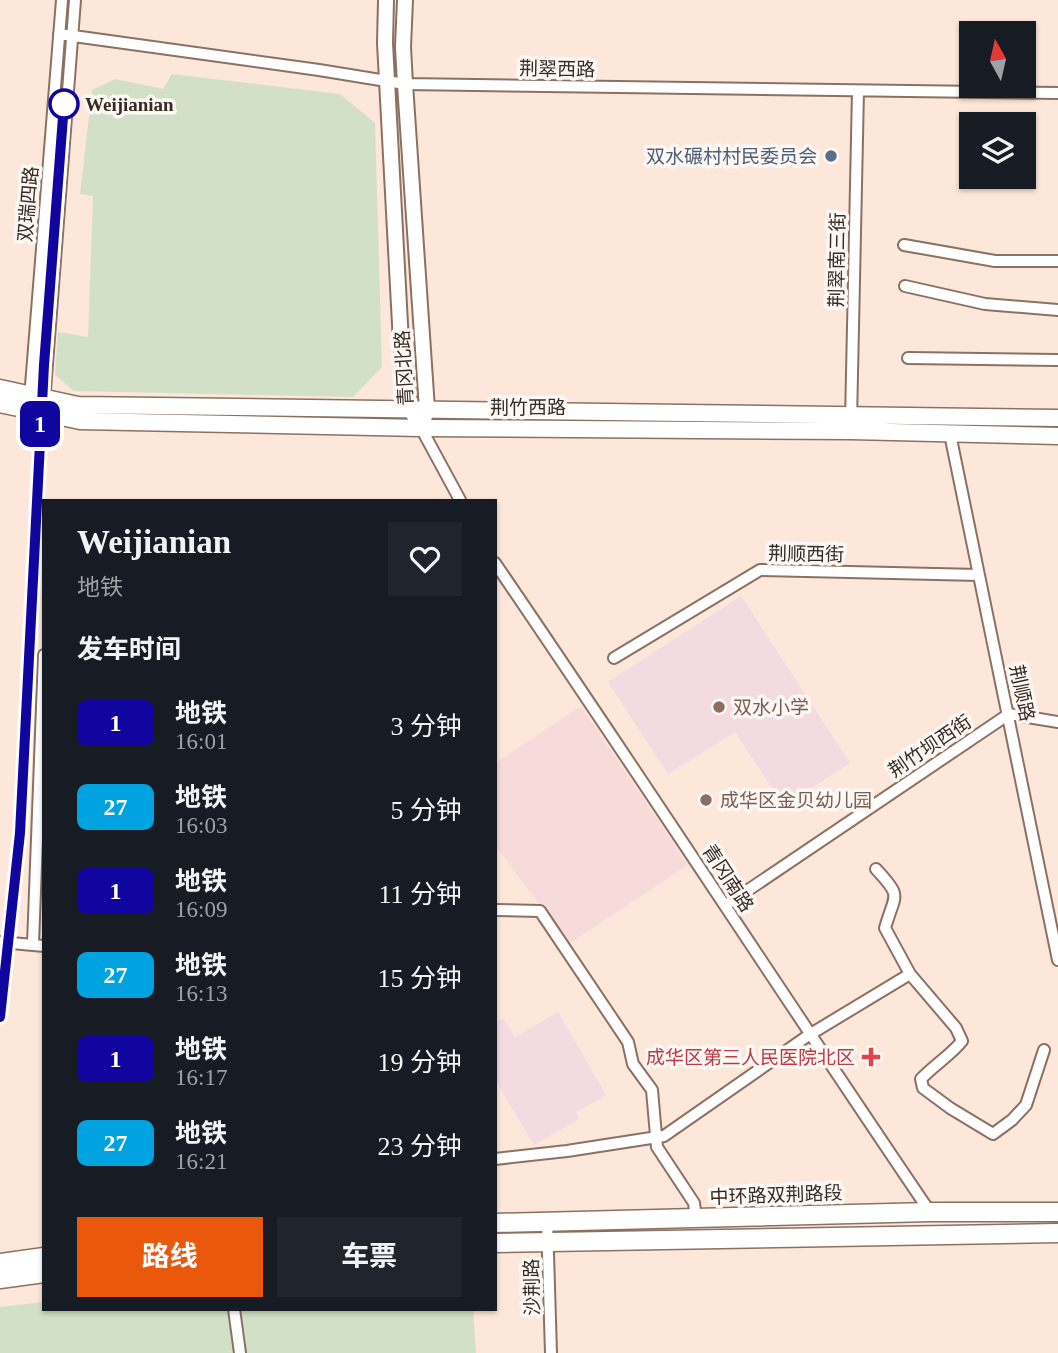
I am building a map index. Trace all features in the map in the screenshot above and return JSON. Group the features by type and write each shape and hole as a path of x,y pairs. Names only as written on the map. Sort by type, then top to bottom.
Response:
{"main road":[{"name":"荆竹西路","path":"0,388 80,421 421,428 1058,418"},
{"name":"荆竹西路","path":"0,404 410,409 851,423 950,434 1058,436"},
{"name":"中环路双荆路段","path":"497,1223 930,1212 1058,1212"},
{"path":"497,1243 1058,1233"},
{"path":"0,1263 42,1257"},
{"path":"0,1279 42,1273"}],"street":[{"name":"双瑞四路","path":"37,404 62,0"},
{"name":"双瑞四路","path":"37,404 75,0"},
{"name":"青冈北路","path":"386,0 386,80 401,343 410,409 421,428"},
{"name":"青冈北路","path":"405,0 405,84 428,410 421,428"},
{"name":"荆翠西路","path":"59,34 405,84 1058,93"},
{"name":"荆翠南三街","path":"851,423 858,91"},
{"path":"904,245 995,261 1058,261"},
{"path":"905,286 985,304 1058,310"},
{"path":"908,358 1058,360"},
{"path":"421,428 459,499"},
{"name":"荆顺路","path":"950,434 1058,960"},
{"name":"青冈南路","path":"497,566 615,738 930,1212"},
{"name":"荆顺西街","path":"614,658 760,570 979,575"},
{"path":"1009,715 1058,722"},
{"name":"荆竹坝西街","path":"726,905 1009,715"},
{"path":"0,942 38,945 42,752"},
{"path":"876,869 893,887 895,902 885,928 910,974 956,1028 962,1041 921,1079 923,1088 993,1134 1026,1105 1044,1050"},
{"path":"497,910 540,911 628,1042 634,1064 652,1090 657,1147 694,1203 696,1219"},
{"path":"497,1159 664,1136 810,1035 910,974"},
{"name":"沙荆路","path":"547,1221 551,1353"},
{"path":"234,1311 240,1353"}],"shaded area":[{"name":"双水小学","path":"741,596 850,763 784,806 735,732 668,774 608,682"},
{"path":"581,706 688,865 569,944 497,848 497,762"},
{"path":"558,1012 606,1095 576,1112 579,1119 534,1145 497,1083 497,1022 503,1018 515,1037"}],"green space":[{"path":"172,74 340,94 375,123 382,367 353,397 74,391 55,375 58,332 88,337 93,196 80,194 92,90 115,79 163,89"},
{"path":"42,1302 42,1311 473,1311 476,1353 0,1353 0,1307"}],"metro line":[{"name":"1","path":"0,1017 20,833 44,365 64,104"}],"place":[{"name":"Weijianian","path":"64,104"},
{"name":"双水碾村村民委员会","path":"831,156"},
{"name":"双水小学","path":"719,707"},
{"name":"成华区金贝幼儿园","path":"706,800"},
{"name":"成华区第三人民医院北区","path":"871,1057"}]}
